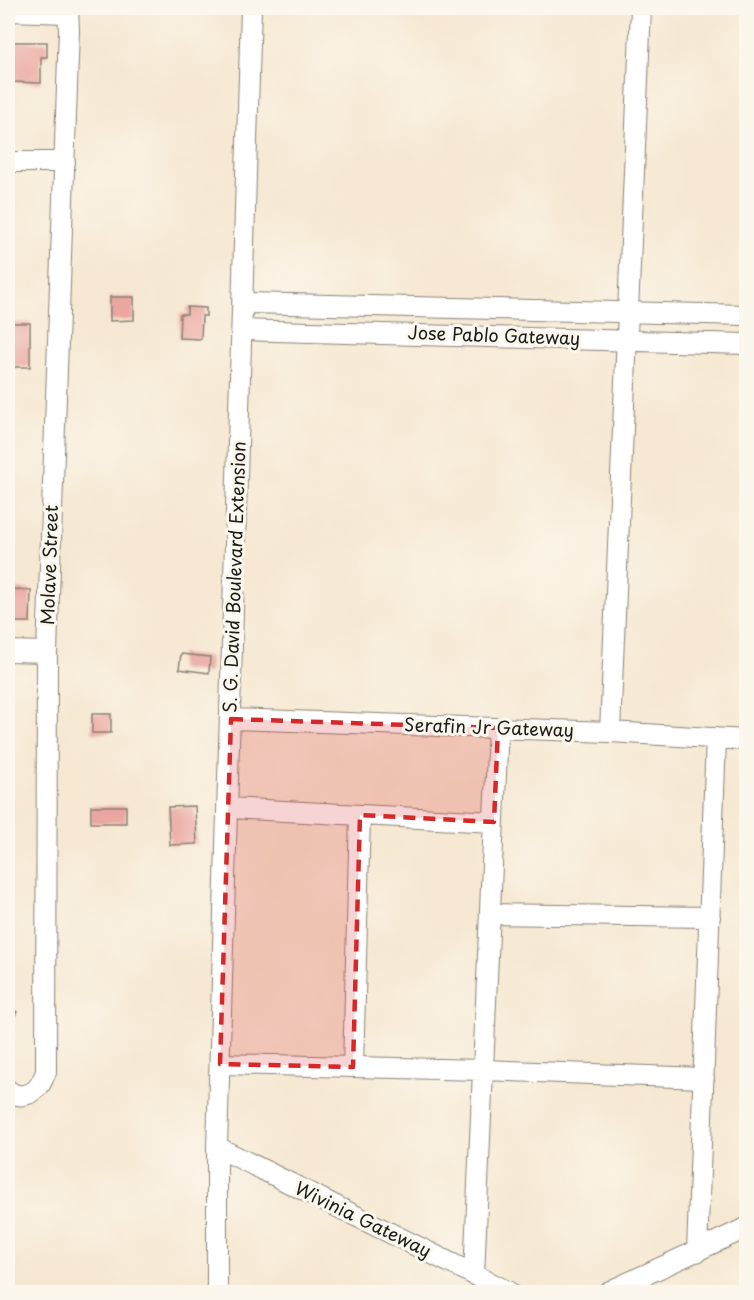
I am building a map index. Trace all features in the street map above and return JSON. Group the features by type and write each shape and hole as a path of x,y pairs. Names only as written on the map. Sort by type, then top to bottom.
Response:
{"street":[{"name":"S. G. David Boulevard Extension","path":"217,1293 217,1147 251,8"},
{"path":"610,732 642,8"},
{"path":"8,11 68,10"},
{"name":"Molave Street","path":"8,1090 12,1094 30,1094 38,1087 46,1072 47,652 65,162 68,10"},
{"path":"8,162 65,162"},
{"name":"Jose Pablo Gateway","path":"243,303 747,315"},
{"name":"Jose Pablo Gateway","path":"242,330 747,344"},
{"path":"8,651 47,652"},
{"name":"Serafin Jr Gateway","path":"231,719 610,732 747,740"},
{"path":"474,1275 498,728"},
{"path":"697,1252 716,738"},
{"path":"228,808 494,822"},
{"path":"353,1067 360,815"},
{"path":"490,914 710,917"},
{"path":"220,1064 704,1078"},
{"name":"Wivinia Gateway","path":"217,1147 509,1293"},
{"path":"608,1293 747,1228"}],"highlighted area":[{"path":"231,719 498,728 494,822 360,815 353,1067 220,1064"}],"building":[{"path":"12,42 47,42 47,57 41,57 41,83 12,82"},
{"path":"110,297 134,297 134,320 110,321"},
{"path":"187,307 206,308 206,316 202,316 201,339 179,338 180,314 187,314"},
{"path":"8,323 30,323 30,367 8,367"},
{"path":"8,589 31,590 30,622 8,622"},
{"path":"181,654 210,657 209,673 179,669"},
{"path":"92,714 111,714 111,733 92,733"},
{"path":"91,806 126,806 126,823 91,823"},
{"path":"195,806 197,844 170,845 168,807"},
{"path":"8,1006 17,1012 8,1026"}]}
